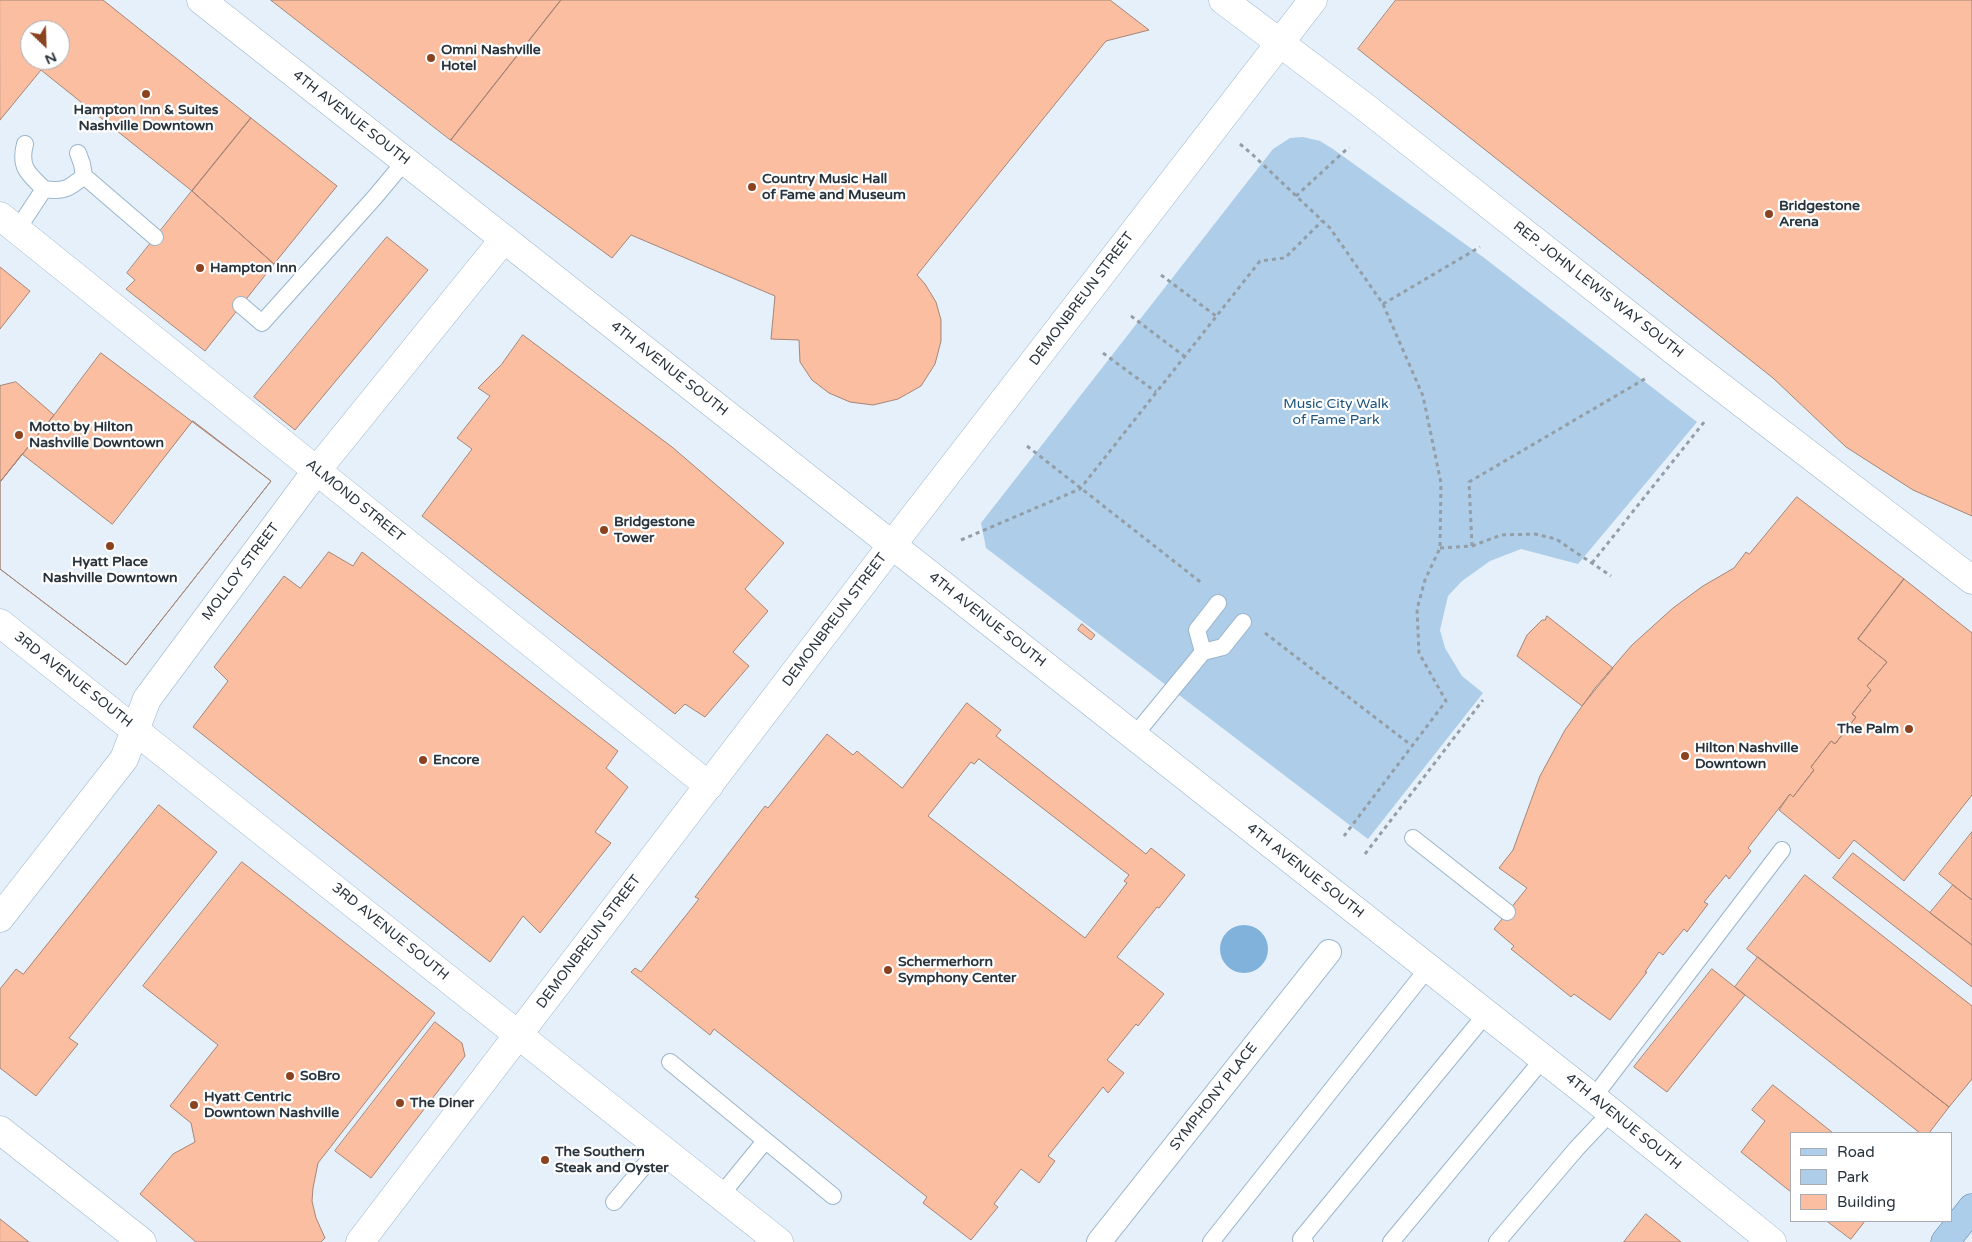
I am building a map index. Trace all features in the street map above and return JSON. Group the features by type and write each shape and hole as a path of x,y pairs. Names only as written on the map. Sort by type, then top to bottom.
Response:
{"main road":[{"path":"1945,1242 1972,1208"}],"street":[{"name":"4TH AVENUE SOUTH","path":"201,0 1602,1105 1772,1242"},
{"name":"REP. JOHN LEWIS WAY SOUTH","path":"1224,0 1365,107 1666,344 1972,580"},
{"name":"DEMONBREUN STREET","path":"360,1242 892,545 1313,0"},
{"name":"ALMOND STREET","path":"9,223 709,786"},
{"name":"MOLLOY STREET","path":"0,918 124,760 147,699 317,470 504,239"},
{"name":"3RD AVENUE SOUTH","path":"0,623 779,1242"},
{"name":"SYMPHONY PLACE","path":"1099,1242 1329,952"},
{"path":"0,1130 142,1242"}],"lane":[{"path":"25,144 22,157 23,166 44,189 58,191 73,186 84,176"},
{"path":"78,153 84,176 155,237"},
{"path":"241,305 262,323 405,161"},
{"path":"9,223 44,189"},
{"path":"1204,652 1196,630 1218,603"},
{"path":"1134,736 1204,652 1223,647 1243,622"},
{"path":"1412,838 1507,912"},
{"path":"1497,1242 1577,1148 1602,1105 1782,850"},
{"path":"1210,1242 1428,968"},
{"path":"1305,1242 1301,1239 1486,1014"},
{"path":"1391,1242 1543,1059"},
{"path":"670,1062 833,1196"},
{"path":"721,1195 765,1141"},
{"path":"614,1202 660,1147"}],"path":[{"path":"1296,196 1349,147"},
{"path":"1253,155 1330,228 1383,304 1423,396 1441,483 1440,548 1425,580 1417,609 1419,653 1446,701 1344,836"},
{"path":"961,540 1080,489 1260,261 1285,258 1322,221"},
{"path":"1383,304 1480,247"},
{"path":"1161,276 1216,316"},
{"path":"1131,316 1184,356"},
{"path":"1103,353 1156,392"},
{"path":"1472,546 1469,482 1648,377"},
{"path":"1592,563 1705,421"},
{"path":"1440,548 1472,546 1501,535 1535,534 1556,539 1611,576"},
{"path":"1365,854 1483,700"}],"green space":[{"name":"Music City Walk of Fame Park","path":"1303,137 1320,141 1333,149 1483,257 1697,422 1578,564 1521,549 1490,561 1462,581 1448,596 1440,630 1445,648 1462,676 1483,693 1368,839 986,548 981,523 1273,149 1290,138"}],"shaded area":[{"path":"1239,925 1249,925 1261,932 1268,944 1268,954 1261,966 1249,973 1239,973 1231,969 1224,962 1220,954 1220,944 1224,936 1231,929"}],"building":[{"name":"Hampton Inn & Suites Nashville Downtown","path":"0,0 103,0 251,118 192,191 41,70 0,120"},
{"name":"Omni Nashville Hotel","path":"271,0 561,0 451,140"},
{"name":"Country Music Hall of Fame and Museum","path":"561,0 1110,0 1149,30 1106,41 917,275 936,302 941,320 941,341 935,364 921,386 898,399 873,405 850,402 829,393 812,380 800,362 799,340 771,339 775,296 631,235 612,258 451,140"},
{"name":"Bridgestone Arena","path":"1396,0 1972,0 1972,516 1913,490 1846,447 1773,378 1358,49"},
{"path":"251,118 337,186 274,264 192,191"},
{"name":"Hampton Inn","path":"192,191 274,264 205,351 126,289 135,280 127,273"},
{"path":"387,237 428,270 295,430 254,397"},
{"path":"0,267 30,291 0,329"},
{"name":"Bridgestone Tower","path":"523,335 672,447 784,543 745,589 768,611 733,652 749,666 705,717 685,704 675,714 422,516 472,449 457,438 490,396 478,388 501,365"},
{"name":"Hyatt Place Nashville Downtown","path":"101,353 271,481 126,665 0,569 0,482"},
{"name":"Motto by Hilton Nashville Downtown","path":"16,382 54,415 0,482 0,386"},
{"name":"Hyatt Place Nashville Downtown","path":"193,421 271,481 126,665 0,569 0,482 22,454 112,524"},
{"name":"Hilton Nashville Downtown","path":"1797,497 1904,579 1858,639 1887,662 1867,686 1871,690 1852,714 1856,717 1835,744 1831,741 1811,767 1814,770 1793,797 1790,794 1748,848 1751,851 1729,879 1726,875 1704,902 1708,904 1687,932 1684,929 1663,955 1659,952 1645,972 1647,972 1610,1020 1574,994 1571,997 1511,949 1514,946 1494,929 1527,888 1499,868 1513,850 1540,776 1565,730 1595,688 1632,645 1673,608 1703,586 1734,568 1746,552 1749,554"},
{"name":"Encore","path":"329,552 353,566 362,552 618,751 606,768 628,787 595,832 611,843 540,933 523,916 490,962 193,727 228,681 214,667 284,576 300,588"},
{"name":"The Palm","path":"1904,579 1972,633 1972,795 1904,881 1854,840 1839,859 1779,810 1790,794 1793,797 1814,770 1811,767 1831,741 1835,744 1856,717 1852,714 1871,690 1867,686 1887,662 1858,639"},
{"path":"1547,616 1613,668 1582,706 1517,656 1527,635 1542,620 1545,620"},
{"path":"1082,624 1095,635 1091,640 1078,630"},
{"name":"Schermerhorn Symphony Center","path":"967,703 1001,730 996,736 1146,854 1151,848 1185,875 1117,957 1164,994 1138,1026 1136,1024 1107,1060 1124,1073 1108,1093 1103,1087 1048,1156 1055,1161 1039,1183 1021,1169 994,1204 998,1207 971,1240 923,1203 927,1197 714,1029 710,1035 631,972 635,968 641,972 699,899 695,897 765,806 768,808 827,734 853,755 857,751 902,788","holes":["979,759 1129,875 1124,881 1127,883 1085,938 928,816 971,762 974,764"]},
{"path":"159,805 217,852 69,1038 78,1044 36,1096 0,1068 0,989 16,969 23,974"},
{"path":"1972,832 1972,900 1939,874"},
{"path":"1853,853 1972,945 1972,987 1833,878"},
{"name":"SoBro","path":"242,862 435,1013 318,1163 312,1201 316,1218 325,1238 321,1242 196,1242 140,1194 173,1154 195,1142 191,1123 170,1106 218,1045 143,986"},
{"path":"1805,875 1972,1006 1972,1079 1949,1107 1747,949"},
{"path":"1953,885 1972,900 1972,945 1930,913"},
{"path":"1758,957 1949,1107 1930,1132 1919,1132 1735,987"},
{"path":"1712,969 1745,995 1667,1092 1634,1067"},
{"name":"The Diner","path":"435,1022 462,1043 465,1056 371,1178 335,1151"},
{"path":"1773,1085 1832,1132 1790,1132 1790,1191 1741,1152 1765,1121 1752,1110"},
{"path":"1646,1214 1681,1242 1624,1242"},
{"path":"0,1219 29,1242 0,1242"},
{"path":"1828,1222 1864,1222 1851,1239"}],"place":[{"name":"Omni Nashville Hotel","path":"431,58"},
{"name":"Hampton Inn & Suites Nashville Downtown","path":"146,94"},
{"name":"Country Music Hall of Fame and Museum","path":"752,187"},
{"name":"Bridgestone Arena","path":"1769,214"},
{"name":"Hampton Inn","path":"200,268"},
{"name":"Motto by Hilton Nashville Downtown","path":"19,435"},
{"name":"Bridgestone Tower","path":"604,530"},
{"name":"Hyatt Place Nashville Downtown","path":"110,546"},
{"name":"The Palm","path":"1909,729"},
{"name":"Hilton Nashville Downtown","path":"1685,756"},
{"name":"Encore","path":"423,760"},
{"name":"Schermerhorn Symphony Center","path":"888,970"},
{"name":"SoBro","path":"290,1076"},
{"name":"The Diner","path":"400,1103"},
{"name":"Hyatt Centric Downtown Nashville","path":"194,1105"},
{"name":"The Southern Steak and Oyster","path":"545,1160"}]}
